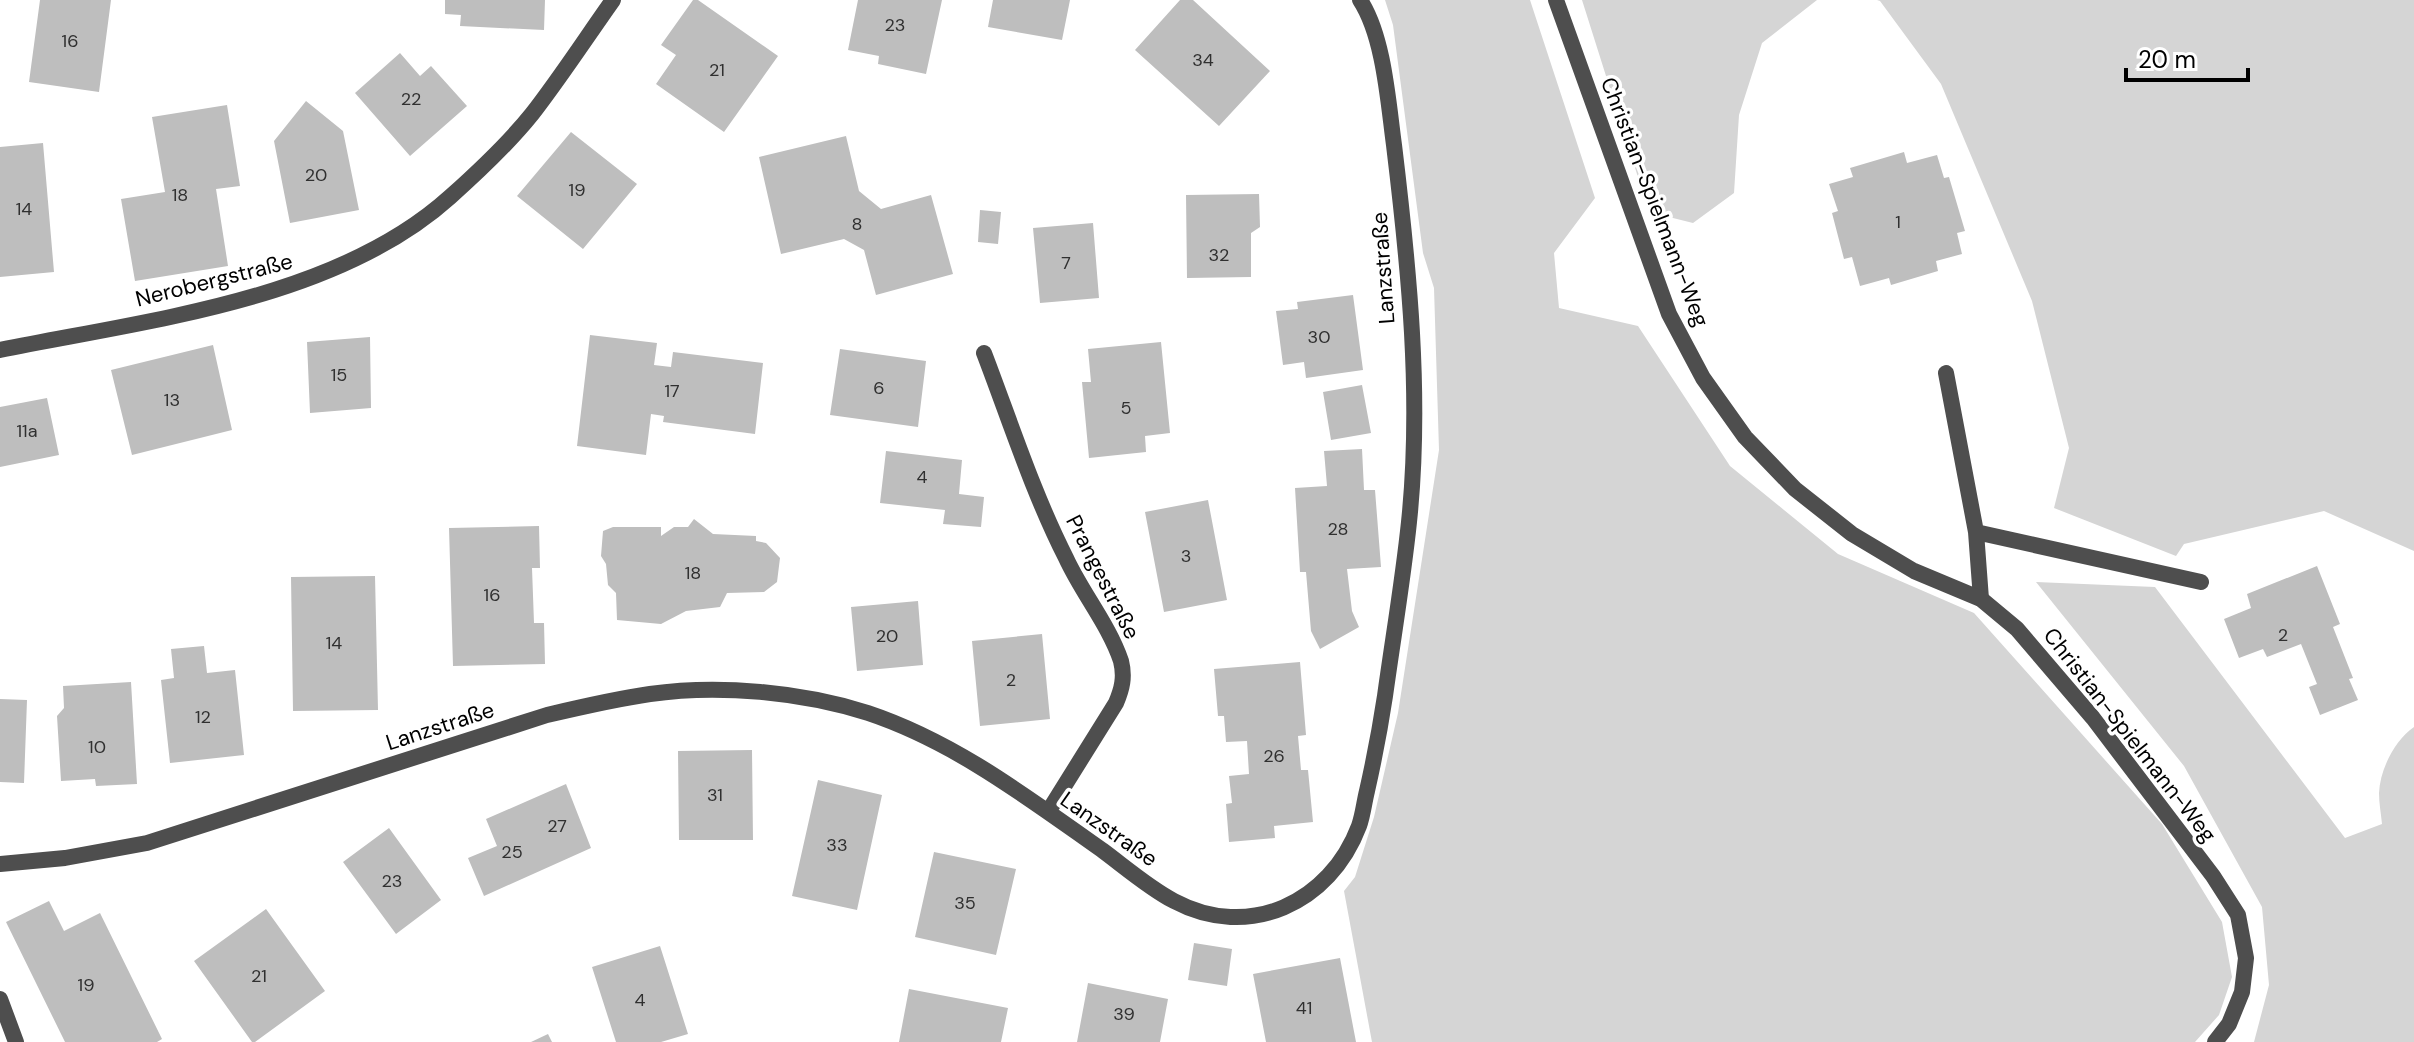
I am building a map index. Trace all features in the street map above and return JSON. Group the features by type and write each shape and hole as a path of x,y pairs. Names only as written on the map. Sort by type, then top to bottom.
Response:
{"street":[{"name":"Nerobergstraße","path":"0,350 273,292 349,263 449,198 510,138 531,115 613,0"},
{"name":"Lanzstraße","path":"0,864 65,858 147,843 547,715 655,693 762,693 822,700 870,714 970,759 1174,902 1221,918 1265,916 1300,900 1335,870 1359,826 1379,739 1404,569 1414,475 1415,416 1406,242 1391,121 1378,50 1368,11 1360,0"},
{"name":"Christian-Spielmann-Weg","path":"1556,0 1669,314 1703,378 1745,437 1795,489 1852,534 1914,571 1981,599 2017,629 2093,718 2213,876 2238,915 2246,958 2242,992 2229,1024 2215,1042"},
{"name":"Prangestraße","path":"984,353 1050,523 1066,559 1110,637 1123,674 1123,687 1116,703 1048,812"},
{"path":"1946,373 1976,532 1981,599"},
{"path":"1976,532 2201,582"},
{"path":"0,999 16,1042"}],"shaded area":[{"path":"1385,0 1530,0 1595,198 1554,253 1559,308 1638,326 1730,466 1838,554 1974,613 2162,824 2222,922 2232,977 2219,1015 2195,1042 1372,1042 1344,891 1355,877 1374,817 1398,713 1439,450 1434,288 1423,253 1393,25"},
{"path":"1582,0 1817,0 1762,43 1739,115 1734,193 1693,223 1649,212"},
{"path":"1877,0 2414,0 2414,551 2324,511 2184,544 2176,556 2054,508 2069,448 2032,301 1941,84"},
{"path":"2036,582 2155,587 2345,838 2382,824 2379,793 2382,774 2395,747 2414,727 2414,1042 2254,1042 2269,985 2262,907 2184,766"}],"building":[{"path":"40,0 111,0 99,92 29,82"},
{"path":"445,0 545,0 544,30 460,26 461,15 445,14"},
{"path":"693,0 698,0 778,56 724,132 656,84 676,55 661,45"},
{"path":"858,0 942,0 926,74 878,64 879,56 848,50"},
{"path":"993,0 1070,0 1062,40 988,27"},
{"path":"1180,0 1193,0 1270,71 1219,126 1135,50"},
{"path":"400,53 420,76 431,66 467,106 410,156 355,93"},
{"path":"306,101 343,131 359,210 290,223 274,141"},
{"path":"227,105 240,186 216,189 228,266 135,281 121,199 165,192 152,117"},
{"path":"571,132 637,184 583,249 517,196"},
{"path":"846,136 859,191 881,209 931,195 953,274 876,295 864,250 844,239 781,254 759,157"},
{"path":"43,143 54,272 0,277 0,147"},
{"path":"1904,152 1907,163 1937,155 1944,178 1949,177 1965,231 1957,233 1962,254 1936,261 1938,271 1891,285 1889,278 1860,286 1852,257 1844,259 1832,213 1838,211 1829,184 1853,177 1850,168"},
{"path":"1259,194 1260,227 1251,233 1251,277 1187,278 1186,195"},
{"path":"980,210 1001,212 998,244 978,242"},
{"path":"1093,223 1099,298 1040,303 1033,228"},
{"path":"1353,295 1363,370 1306,378 1304,362 1283,365 1276,311 1298,309 1297,302"},
{"path":"590,335 657,343 654,365 671,367 673,352 763,363 755,434 663,422 664,416 651,414 646,455 577,446"},
{"path":"370,337 371,408 310,413 307,342"},
{"path":"1161,342 1170,433 1145,436 1146,452 1089,458 1082,382 1091,382 1088,349"},
{"path":"213,345 232,430 132,455 111,370"},
{"path":"840,349 926,361 918,427 830,415"},
{"path":"1362,385 1371,433 1331,440 1323,392"},
{"path":"47,398 59,455 0,467 0,407"},
{"path":"1362,449 1364,490 1375,490 1381,567 1347,569 1352,611 1359,627 1320,649 1311,631 1306,572 1300,572 1295,488 1327,486 1324,451"},
{"path":"886,451 962,460 959,494 984,497 981,527 943,524 945,510 880,503"},
{"path":"1208,500 1227,600 1164,612 1145,512"},
{"path":"694,519 713,534 756,536 756,541 766,543 780,558 777,582 764,592 727,593 720,607 686,611 661,624 617,620 616,593 608,585 606,564 601,556 603,531 613,527 661,527 661,536 674,527 688,527"},
{"path":"539,526 540,568 532,568 534,623 544,623 545,664 453,666 449,528"},
{"path":"2317,566 2340,624 2333,627 2358,700 2320,715 2309,687 2317,684 2301,644 2267,657 2263,649 2239,658 2224,619 2251,608 2247,594"},
{"path":"375,576 378,710 293,711 291,577"},
{"path":"918,601 923,665 857,671 851,607"},
{"path":"1042,634 1050,719 980,726 972,641"},
{"path":"204,646 207,673 235,670 244,755 170,763 161,680 174,678 171,649"},
{"path":"1300,662 1306,735 1298,736 1301,770 1308,770 1313,822 1274,826 1275,838 1229,842 1226,804 1232,803 1229,776 1249,774 1247,741 1226,742 1224,716 1218,716 1214,669"},
{"path":"131,682 137,784 96,786 95,779 61,781 57,716 64,708 63,686"},
{"path":"0,699 27,700 24,783 0,782"},
{"path":"752,750 753,840 679,840 678,751"},
{"path":"818,780 882,795 857,910 792,896"},
{"path":"566,784 591,848 484,896 468,858 497,846 486,819"},
{"path":"389,828 441,900 396,934 343,862"},
{"path":"934,852 1016,869 996,955 915,937"},
{"path":"49,901 64,931 100,913 162,1039 157,1042 65,1042 6,922"},
{"path":"266,909 325,991 252,1042 194,961"},
{"path":"1194,943 1232,949 1227,986 1188,980"},
{"path":"660,946 688,1034 661,1042 616,1042 592,967"},
{"path":"1340,958 1356,1042 1266,1042 1253,974"},
{"path":"1088,983 1168,999 1160,1042 1077,1042"},
{"path":"909,989 1008,1008 1001,1042 899,1042"},
{"path":"548,1034 552,1042 531,1042"}]}
